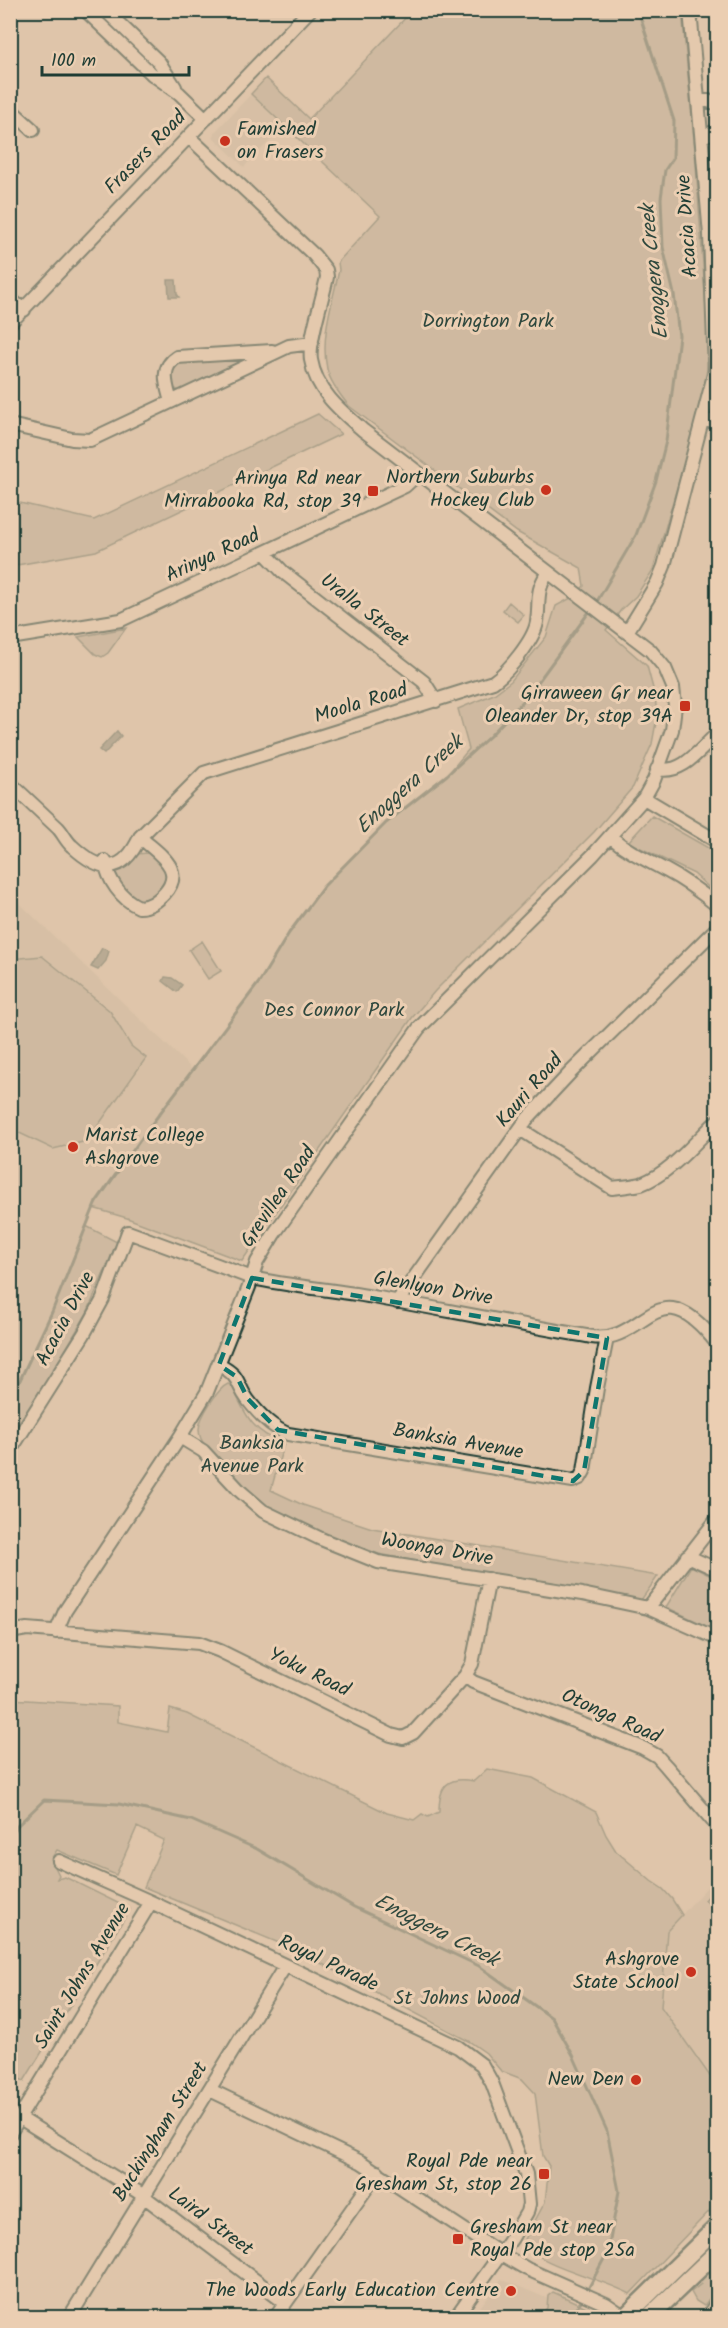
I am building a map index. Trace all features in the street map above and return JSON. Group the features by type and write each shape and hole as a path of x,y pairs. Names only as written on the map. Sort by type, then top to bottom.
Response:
{"main road":[{"path":"625,2317 717,2226"},
{"path":"648,2318 716,2254 701,2242"}],"street":[{"path":"85,10 152,74 179,93 206,119"},
{"path":"105,10 159,62 179,93"},
{"name":"Frasers Road","path":"10,323 310,10"},
{"name":"Acacia Drive","path":"627,632 657,583 664,566 715,371 710,235 690,10"},
{"path":"698,101 708,100 717,104"},
{"path":"10,109 33,130"},
{"path":"702,137 717,130"},
{"name":"Grevillea Road","path":"56,1632 65,1611 180,1437 207,1392 257,1262 274,1234 419,1028 611,837 644,798 654,780 672,730 675,706 674,687 665,668 650,650 363,431 327,395 316,376 311,359 312,343 327,277 326,270 314,255 189,137"},
{"path":"10,299 24,310"},
{"path":"10,425 67,438 87,440 279,351 297,344 312,343"},
{"path":"171,402 165,374 169,363 177,357 279,351"},
{"path":"704,419 717,423"},
{"name":"Arinya Road","path":"10,638 119,621 405,486 419,473"},
{"name":"Uralla Street","path":"265,553 283,572 424,682 436,701"},
{"name":"Moola Road","path":"106,864 120,862 134,849 140,837 202,774 484,686 505,674 536,628 537,593 548,572"},
{"path":"657,769 674,770 682,766 717,733"},
{"path":"10,783 61,831 66,841 88,860 95,865 106,864 112,882 126,899 139,908 153,904 171,886 174,875 170,866 140,837"},
{"path":"644,798 717,842"},
{"path":"611,837 624,849 669,871 700,891 717,906"},
{"name":"Kauri Road","path":"397,1302 520,1129 555,1088 717,927"},
{"path":"520,1129 612,1188 640,1184 656,1176 717,1120"},
{"name":"Acacia Drive","path":"10,1451 97,1310 128,1232"},
{"name":"Glenlyon Drive","path":"128,1232 252,1278 607,1338"},
{"path":"607,1338 623,1332 654,1311 669,1309 684,1313 695,1320 717,1345"},
{"name":"Banksia Avenue","path":"219,1365 237,1377 248,1399 278,1430 288,1434 573,1481 580,1478 584,1471 607,1338"},
{"name":"Woonga Drive","path":"180,1437 203,1451 240,1491 263,1511 321,1539 378,1562 582,1594 648,1608 717,1639"},
{"path":"648,1608 717,1518"},
{"path":"687,1556 717,1570"},
{"name":"Yoku Road","path":"10,1632 27,1629 199,1643 220,1651 391,1735 403,1738 413,1733 465,1676 472,1664 489,1579"},
{"name":"Otonga Road","path":"465,1676 473,1682 643,1748 657,1756 717,1827"},
{"name":"Royal Parade","path":"59,1861 458,2047 487,2071 526,2174 528,2194 526,2212 501,2254 455,2318"},
{"name":"Saint Johns Avenue","path":"10,2133 151,1902"},
{"name":"Buckingham Street","path":"69,2318 285,1966"},
{"path":"210,2090 378,2172 501,2254 602,2302 625,2317"},
{"name":"Laird Street","path":"20,2118 143,2197 284,2302"},
{"path":"275,2318 284,2302 378,2172"},
{"path":"713,2318 712,2310 717,2300"}],"highlighted area":[{"path":"252,1278 607,1338 584,1471 573,1481 278,1430 248,1399 237,1377 219,1365"}],"shaded area":[{"path":"251,94 284,126 244,167 213,137 214,133"},
{"path":"168,280 176,280 179,297 169,297"},
{"path":"117,731 121,736 104,754 99,750"},
{"name":"Marist College Ashgrove","path":"11,895 193,1070 96,1202 52,1312 11,1401"},
{"path":"102,948 109,951 106,961 98,970 91,967"},
{"path":"165,977 172,978 182,985 177,992 163,981"},
{"name":"Ashgrove State School","path":"717,1876 717,2063 707,2072 661,2007 667,1931"},
{"name":"The Woods Early Education Centre","path":"501,2279 558,2303 547,2317 480,2318 475,2314"}],"green space":[{"path":"429,10 682,11 695,151 709,350 704,395 653,570 636,596 621,610 606,630 647,666 655,696 657,717 652,744 633,787 594,832 435,991 412,1018 242,1261 127,1218 93,1208 151,1125 260,981 289,933 324,886 386,823 447,775 469,749 458,709 494,694 511,681 546,637 556,606 573,597 584,586 581,568 517,532 349,406 339,393 330,379 325,357 326,332 339,270 338,262 380,216 251,94 266,78 309,119 412,11 420,11 425,15"},
{"path":"252,357 179,391 172,385 171,373 180,362"},
{"path":"318,414 341,434 96,551 11,566 11,501 94,520"},
{"path":"509,602 524,615 518,622 503,610"},
{"path":"126,628 108,653 102,657 95,654 78,637"},
{"path":"652,816 717,853 717,895 694,874 628,842"},
{"path":"148,853 165,867 169,874 165,887 145,902 125,891 114,872 136,854"},
{"path":"202,941 221,971 208,979 189,950"},
{"path":"42,956 110,1011 131,1046 146,1058 87,1141 53,1149 11,1129 11,959"},
{"path":"86,1226 117,1242 87,1313 47,1381 11,1434 11,1401 52,1312"},
{"name":"Banksia Avenue Park","path":"228,1384 232,1386 246,1414 257,1428 273,1439 284,1443 271,1490 303,1505 372,1528 658,1576 639,1603 379,1554 359,1548 274,1511 261,1504 206,1447 200,1437 200,1424 206,1411 214,1397"},
{"path":"691,1566 717,1579 717,1631 666,1607"},
{"name":"St Johns Wood","path":"11,1699 118,1706 118,1722 167,1732 170,1709 187,1714 387,1813 414,1820 422,1814 428,1817 439,1812 441,1795 446,1785 457,1780 474,1781 487,1769 533,1778 596,1812 616,1851 663,1889 682,1915 667,1931 661,2007 717,2086 717,2203 630,2294 556,2265 530,2251 523,2243 545,2202 549,2166 543,2156 535,2093 522,2079 501,2071 486,2053 470,2042 296,1950 144,1887 164,1840 137,1827 116,1875 57,1850 51,1859 59,1875 57,1879 65,1877 130,1909 24,2081 10,2075"},
{"path":"717,1886 717,1912 705,1900"},
{"path":"712,2271 717,2275 717,2287 704,2306 696,2301 691,2292 701,2284 699,2280"},
{"path":"553,2292 595,2311 601,2317 539,2317 547,2308 548,2296"}],"waterway":[{"name":"Enoggera Creek","path":"596,603 636,535 656,481 666,441 679,336 674,294 663,247 661,198 665,170 673,158 674,121 638,10"},
{"name":"Enoggera Creek","path":"10,1401 52,1312 96,1202 260,981 289,933 324,886 386,823 447,775 490,736 527,697 592,608"},
{"name":"Enoggera Creek","path":"10,1839 17,1826 44,1800 119,1804 191,1820 257,1849 354,1907 479,1966 552,2018 573,2055 607,2131 619,2191 608,2251 587,2291"},
{"name":"Enoggera Creek","path":"569,2318 584,2297"}],"place":[{"name":"Famished on Frasers","path":"225,141"},
{"name":"Northern Suburbs Hockey Club","path":"546,490"},
{"name":"Arinya Rd near Mirrabooka Rd, stop 39","path":"373,491"},
{"name":"Girraween Gr near Oleander Dr, stop 39A","path":"685,706"},
{"name":"Marist College Ashgrove","path":"73,1147"},
{"name":"Ashgrove State School","path":"691,1972"},
{"name":"New Den","path":"636,2080"},
{"name":"Royal Pde near Gresham St, stop 26","path":"544,2174"},
{"name":"Gresham St near Royal Pde stop 25a","path":"458,2239"},
{"name":"The Woods Early Education Centre","path":"511,2291"}],"park label":[{"name":"Dorrington Park","path":"488,322"},
{"name":"Des Connor Park","path":"334,1011"}]}
